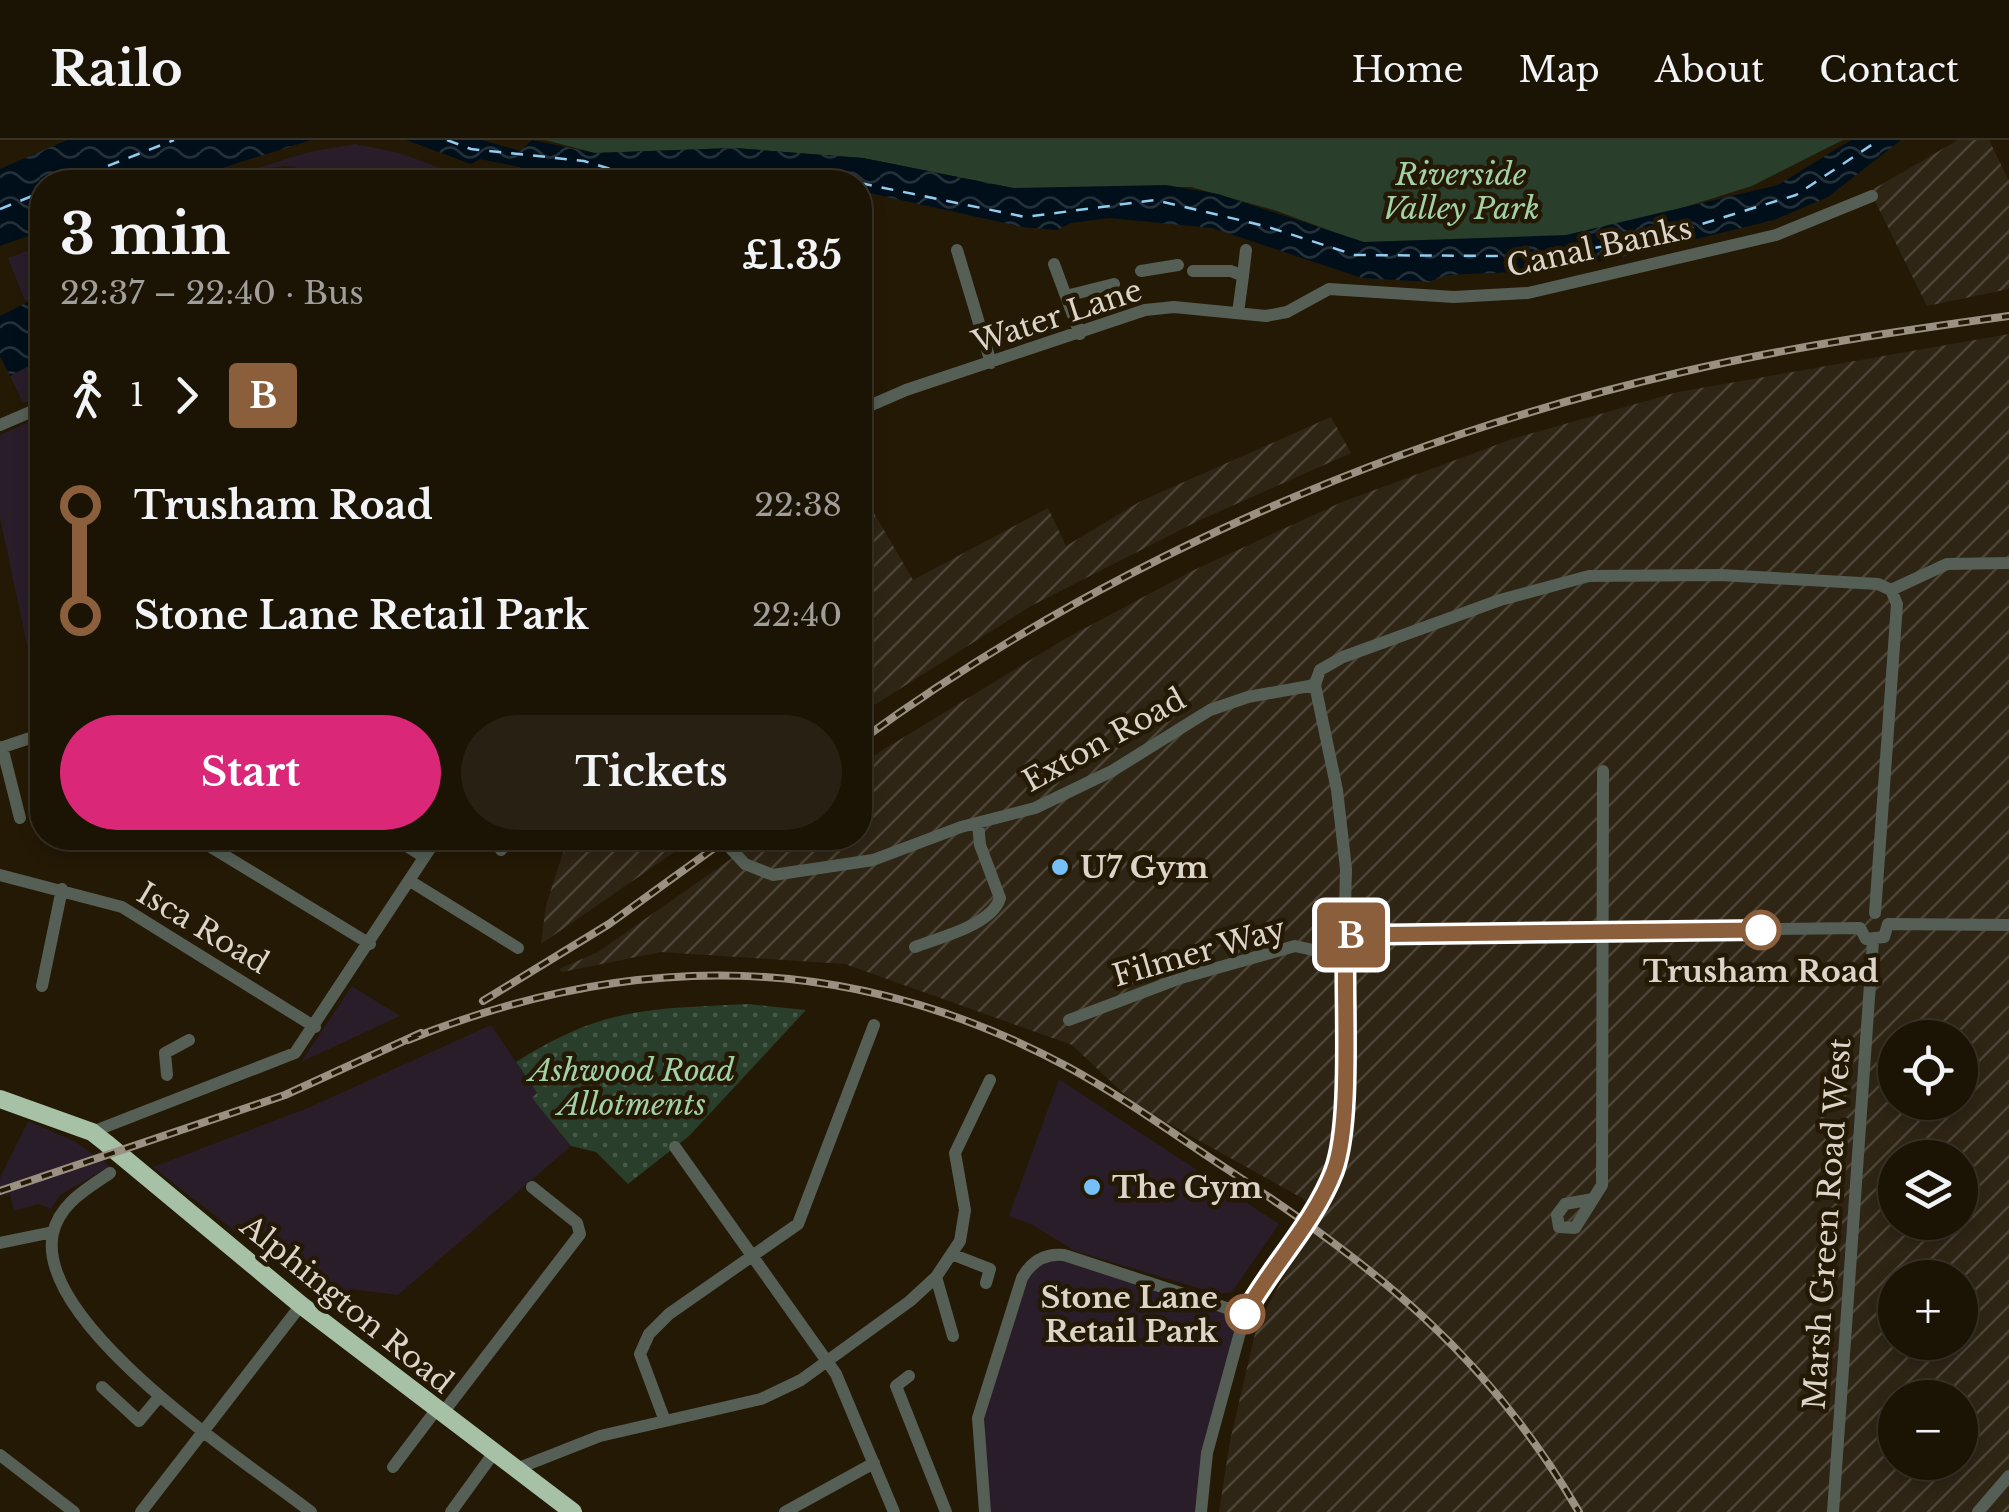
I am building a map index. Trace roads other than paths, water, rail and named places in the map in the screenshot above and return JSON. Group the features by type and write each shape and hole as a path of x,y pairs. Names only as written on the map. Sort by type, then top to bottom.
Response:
{"highway":[{"name":"Alphington Road","path":"0,1099 92,1132 301,1305 573,1512"}],"street":[{"name":"Canal Banks","path":"1329,289 1454,297 1528,293 1776,235 1872,196"},
{"path":"957,250 991,363"},
{"path":"1238,312 1246,250"},
{"path":"1054,264 1080,334"},
{"path":"1142,271 1178,265"},
{"path":"1193,270 1232,271 1243,276"},
{"path":"1066,296 1114,284"},
{"name":"Water Lane","path":"872,406 1145,310 1174,307 1266,316 1288,312 1329,289"},
{"path":"0,425 30,412"},
{"path":"1891,590 1947,564 2009,563"},
{"path":"1201,1512 1207,1453 1245,1314 1318,1202 1336,1165 1342,1109 1346,869 1337,790 1314,685 1320,670 1344,657 1574,578 1606,574 1803,578 1866,581 1891,590 1898,604 1875,913"},
{"name":"Exton Road","path":"732,850 745,864 773,875 873,860 978,823 1036,808 1068,794 1138,756 1193,717 1248,697 1314,685"},
{"path":"20,818 1,748 30,738"},
{"path":"1593,1199 1602,1185 1603,771"},
{"path":"915,947 986,917 998,906 1000,898 980,845 978,823"},
{"path":"216,850 370,944"},
{"path":"414,850 424,856"},
{"path":"92,1132 134,1117 170,1087 290,1058 315,1027 429,850"},
{"name":"Isca Road","path":"0,874 122,907 315,1027"},
{"path":"410,881 518,948"},
{"path":"42,986 62,889"},
{"path":"1875,913 1888,924 2009,926"},
{"path":"1860,928 1864,917 1875,913"},
{"path":"1346,935 1860,928 1872,941 1884,937 1888,924"},
{"name":"Marsh Green Road West","path":"1833,1512 1872,941"},
{"name":"Filmer Way","path":"1069,1020 1181,978 1295,946 1345,956"},
{"path":"665,1422 640,1354 643,1344 669,1314 798,1224 874,1025"},
{"path":"170,1087 165,1052 188,1040"},
{"path":"516,1469 600,1436 748,1404 828,1362 936,1277 954,1255 964,1210 955,1177 955,1152 990,1080"},
{"path":"675,1147 828,1362 894,1512"},
{"path":"110,1173 68,1204 53,1232 54,1259 69,1296 122,1364 311,1512"},
{"path":"393,1467 580,1234 577,1223 532,1187"},
{"path":"0,1243 53,1232"},
{"path":"954,1255 990,1270 986,1282"},
{"path":"984,1512 978,1418 1022,1278 1036,1262 1064,1255 1245,1314"},
{"path":"936,1277 954,1336"},
{"path":"140,1512 301,1305"},
{"path":"909,1376 896,1386 946,1512"},
{"path":"102,1387 140,1421 160,1397"},
{"path":"451,1512 494,1454"},
{"path":"1,1458 74,1512"},
{"path":"785,1512 874,1464"},
{"path":"1978,1512 2009,1476"}],"water":[{"path":"67,140 311,140 216,170 30,170 30,235 0,246 0,169"},
{"path":"406,140 482,140 520,151 532,140 595,153 734,148 863,158 1013,188 1166,185 1218,194 1364,242 1566,235 1778,185 1851,140 1901,140 1828,197 1774,220 1614,259 1535,271 1447,275 1429,282 1362,278 1212,228 1109,218 1071,223 1057,230 1022,227 872,194 872,170 524,170 480,159 471,164"},
{"path":"30,301 30,365 10,376 0,356 0,316"}],"railway":[{"path":"872,733 1049,618 1149,564 1252,515 1357,472 1464,433 1682,372 1845,340 2009,316"},
{"path":"483,1001 609,924 711,850"},
{"path":"408,1040 492,1010 576,990 659,978 741,976 824,983 905,1001 987,1029 1068,1067 1129,1103 1380,1279 1467,1360 1544,1456 1579,1512"},
{"path":"0,1191 285,1095 421,1033"}],"place":[{"name":"U7 Gym","path":"1060,867"},
{"name":"Trusham Road","path":"1761,930"},
{"name":"The Gym","path":"1092,1187"},
{"name":"Stone Lane Retail Park","path":"1245,1314"}],"park label":[{"name":"Riverside Valley Park","path":"1461,191"},
{"name":"Ashwood Road Allotments","path":"632,1087"}]}
